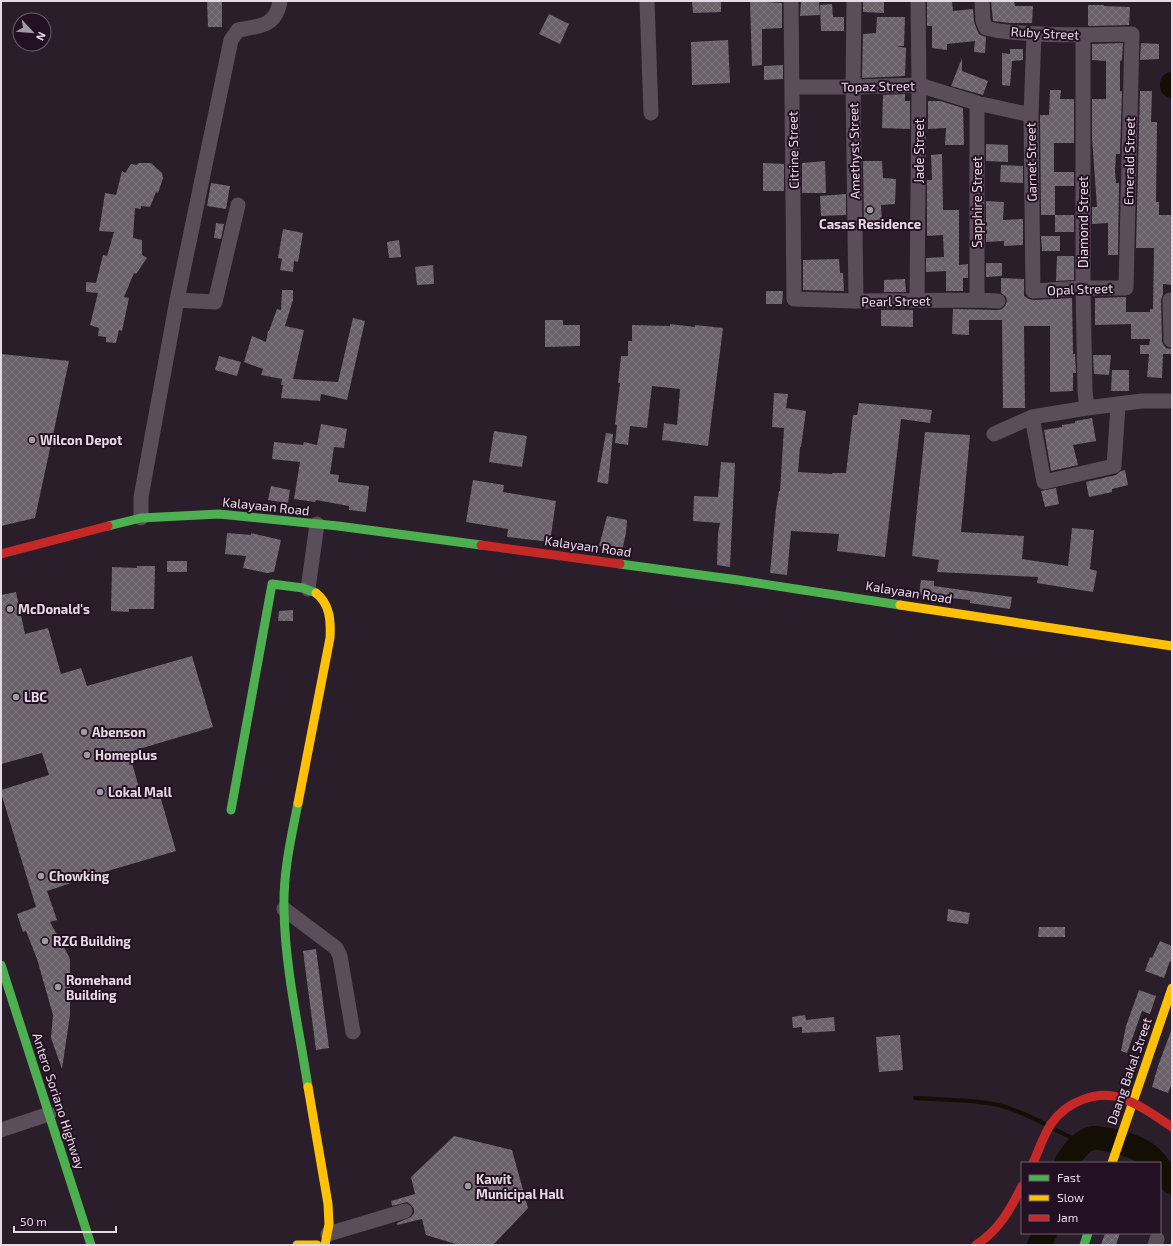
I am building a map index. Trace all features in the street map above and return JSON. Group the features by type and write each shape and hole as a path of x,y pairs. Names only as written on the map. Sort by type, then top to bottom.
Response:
{"street":[{"path":"142,518 141,497 177,300 231,40 238,30 256,27 271,22 279,12 280,1"},
{"path":"647,1 651,113"},
{"name":"Citrine Street","path":"791,1 794,299"},
{"name":"Amethyst Street","path":"854,1 853,87 856,301"},
{"name":"Jade Street","path":"917,300 919,85 918,1"},
{"name":"Ruby Street","path":"982,1 983,21 986,28 994,31 1034,34 1132,34"},
{"name":"Garnet Street","path":"1033,291 1031,115 1034,34"},
{"name":"Emerald Street","path":"1126,288 1132,34"},
{"name":"Diamond Street","path":"1083,35 1083,288 1085,390 1087,408"},
{"name":"Topaz Street","path":"792,87 919,85 977,103 1031,115"},
{"name":"Sapphire Street","path":"977,103 977,300"},
{"path":"177,300 215,302 238,205"},
{"name":"Opal Street","path":"1033,291 1083,288 1126,288"},
{"name":"Pearl Street","path":"794,299 856,301 977,300 998,302"},
{"path":"1166,300 1171,340"},
{"path":"994,434 1032,417 1142,401 1172,401"},
{"path":"1032,417 1044,482 1114,466 1118,405"},
{"name":"Kalayaan Road","path":"1,554 142,518 219,514 317,524 738,580 1172,646"},
{"path":"308,589 317,524"},
{"path":"231,810 272,584 308,589 321,598 327,606 331,615 331,626 330,638 289,847 285,879 284,910 289,970 328,1204 329,1224 326,1239"},
{"path":"284,910 336,948 340,956 353,1032"},
{"name":"Antero Soriano Highway","path":"1,965 91,1245"},
{"name":"Daang Bakal Street","path":"1112,1162 1172,988"},
{"path":"1033,1162 1053,1120 1065,1108 1083,1099 1103,1096 1123,1098 1172,1127"},
{"path":"1,1130 49,1114"},
{"path":"976,1245 988,1238 1001,1225 1010,1211 1021,1188"},
{"path":"326,1239 405,1210"},
{"path":"1084,1245 1088,1234"},
{"path":"297,1245 317,1245"}],"building":[{"path":"207,1 222,1 222,27 208,27"},
{"path":"692,1 721,1 721,12 693,13"},
{"path":"750,1 782,3 782,28 762,29 762,65 752,66"},
{"path":"801,1 819,1 820,15 800,16"},
{"path":"863,1 884,1 884,13 863,12"},
{"path":"927,1 952,1 953,11 973,9 974,22 978,32 980,35 986,37 985,53 974,52 975,41 947,44 947,50 932,48 932,26 927,26"},
{"path":"991,1 1014,1 1015,6 1033,6 1032,23 993,21"},
{"path":"832,4 833,17 844,17 844,31 821,31 820,5"},
{"path":"1088,5 1130,7 1129,25 1089,26"},
{"path":"549,14 569,24 560,44 539,34"},
{"path":"877,17 905,17 904,46 896,46 906,48 905,76 862,78 863,34 876,33"},
{"path":"728,40 730,83 692,85 691,42"},
{"path":"1123,43 1122,60 1120,61 1120,91 1122,91 1120,154 1116,154 1115,171 1116,183 1119,183 1118,255 1108,255 1108,223 1092,224 1092,207 1097,207 1092,138 1092,99 1106,99 1106,61 1092,60 1092,44"},
{"path":"1141,43 1159,44 1159,59 1140,60"},
{"path":"1010,49 1023,49 1023,60 1012,61 1010,86 1002,85 1002,53 1010,54"},
{"path":"962,58 962,71 988,81 983,95 951,86"},
{"path":"783,65 783,79 764,80 764,66"},
{"path":"1050,90 1061,90 1060,99 1074,99 1074,143 1054,143 1054,172 1074,172 1074,186 1055,186 1055,215 1041,215 1040,115 1049,115"},
{"path":"1140,91 1152,91 1151,122 1157,122 1156,202 1159,202 1159,215 1172,215 1172,285 1163,284 1163,294 1161,300 1162,341 1166,348 1172,349 1172,354 1163,354 1162,378 1147,377 1149,354 1140,354 1140,345 1149,345 1150,339 1131,339 1131,324 1095,325 1095,298 1126,297 1126,312 1150,312 1150,309 1153,309 1154,248 1136,248"},
{"path":"905,94 905,101 910,101 910,129 882,128 883,95"},
{"path":"928,101 940,101 963,108 964,145 945,145 946,128 928,129"},
{"path":"986,144 1008,145 1008,162 986,161"},
{"path":"942,154 943,210 959,210 959,265 968,264 968,278 963,278 963,291 946,291 946,271 926,272 926,258 944,257 943,235 927,236 927,180 932,180 931,155"},
{"path":"825,161 826,193 802,193 802,163"},
{"path":"863,161 882,161 883,178 896,179 895,204 881,205 882,224 864,225"},
{"path":"138,163 151,163 162,173 163,178 158,193 156,192 150,207 141,206 141,209 135,208 133,238 142,240 142,255 147,258 136,274 134,273 124,297 129,298 122,331 119,330 116,343 106,342 106,337 98,336 99,328 90,325 98,293 86,292 86,282 96,283 103,255 107,256 114,232 99,231 105,193 116,195 122,171 125,173 131,164 137,165"},
{"path":"763,163 784,164 784,191 763,191"},
{"path":"1001,165 1023,166 1023,183 1000,182"},
{"path":"211,183 230,186 226,209 207,206"},
{"path":"846,194 846,215 821,216 820,196"},
{"path":"986,201 1004,202 1003,220 1023,219 1023,245 1004,246 1004,241 986,242"},
{"path":"1055,215 1074,215 1074,232 1055,232"},
{"path":"216,223 224,224 221,239 214,238"},
{"path":"283,229 303,233 298,262 294,261 293,272 280,270 282,259 278,258"},
{"path":"1041,236 1060,236 1060,251 1042,251"},
{"path":"399,240 401,257 389,258 387,242"},
{"path":"1057,256 1074,256 1074,280 1056,281"},
{"path":"839,259 840,273 843,273 844,291 803,290 803,260"},
{"path":"986,263 1002,263 1002,276 986,277"},
{"path":"433,265 434,284 417,285 415,267"},
{"path":"1001,278 1024,279 1024,296 1029,299 1072,298 1073,354 1075,354 1076,373 1073,373 1073,391 1050,392 1050,326 1024,326 1025,408 1003,408 1002,320 969,320 969,335 952,334 953,309 998,310 1005,306 1007,301 1006,297 1001,293"},
{"path":"905,279 906,292 884,292 884,280"},
{"path":"282,290 293,290 293,300 285,326 304,330 293,379 338,382 353,318 365,321 347,400 321,394 320,401 281,398 283,385 281,385 282,379 261,375 263,369 244,362 252,336 266,342 268,331 277,309 281,310"},
{"path":"766,291 783,291 782,304 766,304"},
{"path":"881,310 913,310 913,327 881,326"},
{"path":"545,320 563,320 563,325 580,325 580,346 545,347"},
{"path":"670,324 723,328 708,446 662,440 664,423 677,425 680,389 652,386 647,428 630,426 628,445 615,443 617,425 615,424 620,383 618,383 621,356 628,356 628,341 632,341 632,325 670,326"},
{"name":"Wilcon Depot","path":"1,354 69,361 35,518 1,526"},
{"path":"1093,355 1111,355 1109,375 1094,374"},
{"path":"219,356 241,362 237,376 215,370"},
{"path":"1112,370 1129,370 1129,391 1111,391"},
{"path":"774,393 788,394 786,408 806,411 800,447 798,472 832,474 846,473 853,415 857,415 859,403 932,410 930,423 901,419 885,557 837,551 839,534 791,531 787,575 770,573 776,509 780,491 784,428 772,427"},
{"path":"1092,418 1096,441 1073,445 1078,465 1051,471 1044,430 1062,427 1062,425 1075,423 1075,421"},
{"path":"321,424 347,429 344,448 334,447 330,474 339,475 338,482 369,486 366,512 349,510 349,506 316,500 315,502 294,499 300,462 272,459 274,442 303,445 304,442 317,445"},
{"path":"494,431 527,436 522,467 489,462"},
{"path":"925,432 970,435 961,532 1024,536 1022,559 1068,566 1072,528 1094,530 1090,569 1097,571 1093,592 1037,583 1038,577 937,572 939,560 912,556"},
{"path":"606,433 613,434 608,484 597,482"},
{"path":"721,462 735,463 730,567 717,565 718,533 720,523 693,521 694,496 718,497"},
{"path":"1125,470 1128,485 1112,489 1112,492 1089,497 1086,482 1116,475"},
{"path":"473,480 504,485 503,492 556,501 550,542 507,537 508,529 466,522"},
{"path":"271,486 290,490 288,503 268,500"},
{"path":"1056,488 1059,504 1045,507 1041,491"},
{"path":"607,516 627,520 622,551 599,546"},
{"path":"227,533 251,535 251,533 281,540 274,572 267,573 243,568 246,556 225,554"},
{"path":"167,561 187,561 187,572 167,572"},
{"path":"137,566 155,566 154,609 129,609 129,612 111,611 112,567 137,568"},
{"path":"921,580 934,581 934,586 1012,597 1010,609 970,603 970,600 919,595"},
{"name":"Lokal Mall","path":"16,592 25,634 48,628 61,674 81,668 87,686 192,656 213,727 129,752 141,795 158,789 176,851 70,882 71,883 47,891 57,920 50,922 70,959 70,1015 62,1069 51,1038 53,1015 37,959 26,931 23,932 17,914 36,907 1,793 1,790 49,775 42,753 1,764 1,595"},
{"path":"293,610 293,621 278,621 279,611"},
{"path":"948,909 970,913 968,924 947,921"},
{"path":"1039,927 1065,927 1065,937 1038,937"},
{"path":"1160,941 1172,946 1172,963 1170,961 1164,978 1145,971 1150,957 1152,958"},
{"path":"316,949 329,1048 316,1050 303,951"},
{"path":"1139,990 1156,996 1150,1014 1142,1011 1127,1053 1121,1051 1126,1026"},
{"path":"805,1015 806,1020 834,1017 835,1031 802,1033 802,1027 793,1028 792,1017"},
{"path":"1171,1031 1172,1083 1168,1093 1152,1087"},
{"path":"900,1035 903,1070 879,1072 876,1037"},
{"name":"Kawit Municipal Hall","path":"454,1136 512,1150 528,1208 493,1245 459,1245 426,1235 422,1219 397,1225 397,1223 411,1217 414,1213 414,1209 407,1202 392,1206 391,1201 415,1194 411,1177"},
{"path":"1105,1234 1120,1234 1116,1245 1101,1245"}],"waterway":[{"path":"915,1098 970,1101 1002,1106 1029,1116 1045,1124"},
{"path":"1054,1129 1082,1143"},
{"path":"1067,1162 1081,1144 1093,1138 1114,1141 1136,1148 1147,1154 1155,1162"},
{"path":"1161,1169 1172,1182"},
{"path":"1039,1245 1044,1234"}],"traffic: fast":[{"path":"108,526 141,518 219,514 338,526 481,545"},
{"path":"620,564 738,580 900,605"},
{"path":"231,810 272,584 303,588 316,593"},
{"path":"298,803 286,869 284,909 287,954 308,1087"},
{"path":"1,965 91,1245"},
{"path":"1084,1245 1088,1234"}],"traffic: slow":[{"path":"298,803 330,638 329,613 321,597 316,593"},
{"path":"900,605 1172,646"},
{"path":"1112,1162 1172,988"},
{"path":"308,1087 328,1204 329,1224 325,1245"},
{"path":"297,1245 317,1245"}],"traffic: jam":[{"path":"1,554 108,526"},
{"path":"481,545 620,564"},
{"path":"1033,1162 1046,1133 1058,1116 1074,1103 1094,1096 1104,1095 1124,1099 1143,1108 1172,1127"},
{"path":"976,1245 991,1233 1003,1219 1021,1188"}],"place":[{"name":"Casas Residence","path":"870,210"},
{"name":"Wilcon Depot","path":"32,440"},
{"name":"McDonald's","path":"10,609"},
{"name":"LBC","path":"16,697"},
{"name":"Abenson","path":"84,732"},
{"name":"Homeplus","path":"87,755"},
{"name":"Lokal Mall","path":"100,792"},
{"name":"Chowking","path":"41,876"},
{"name":"RZG Building","path":"45,941"},
{"name":"Romehand Building","path":"58,987"},
{"name":"Kawit Municipal Hall","path":"468,1186"}]}
